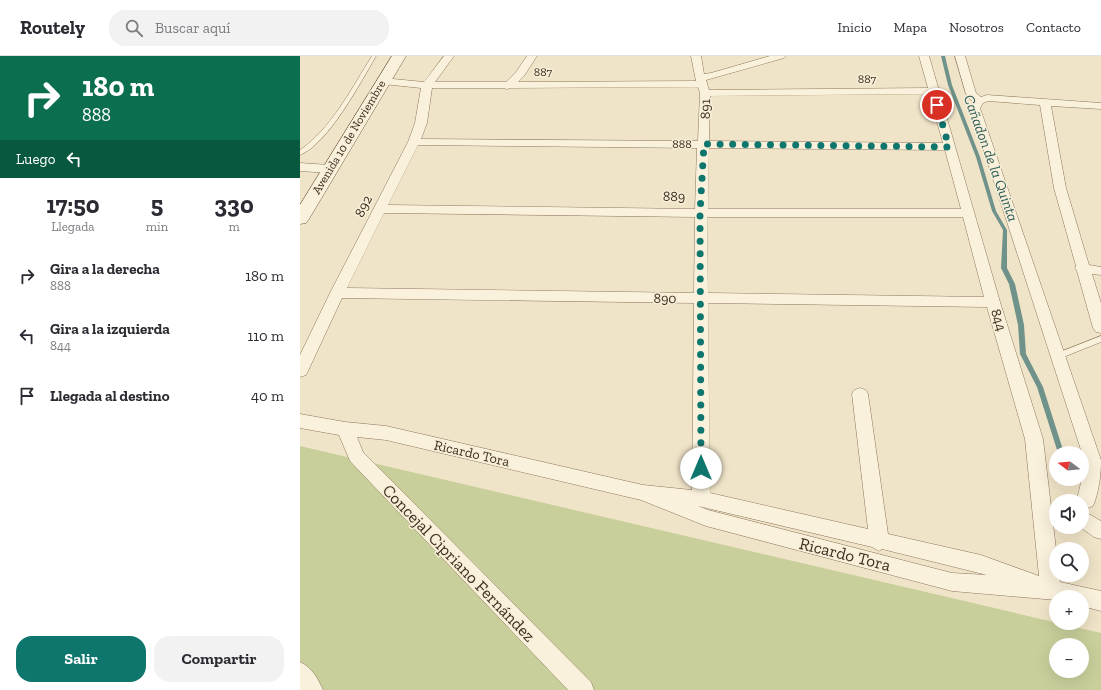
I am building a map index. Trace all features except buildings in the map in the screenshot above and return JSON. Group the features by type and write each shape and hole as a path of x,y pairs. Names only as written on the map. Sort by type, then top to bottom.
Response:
{"main road":[{"name":"Avenida 10 de Noviembre","path":"300,219 399,56"}],"street":[{"name":"892","path":"300,371 337,293 414,142 421,123 427,85 449,56"},
{"path":"507,86 520,74 532,56"},
{"name":"891","path":"696,56 703,85 704,144 700,213 702,299 701,499"},
{"path":"703,85 712,76 781,56"},
{"name":"844","path":"924,56 993,302 1034,439 1048,498 1051,589"},
{"path":"960,56 971,94 980,101"},
{"name":"887","path":"384,81 427,85 703,85 933,91"},
{"path":"1087,494 1094,466 975,108 980,101 987,98 1101,106"},
{"path":"1045,102 1060,188 1082,268 1101,328"},
{"name":"888","path":"414,142 949,147"},
{"path":"300,167 330,169"},
{"name":"889","path":"380,209 700,213 969,213"},
{"path":"1082,268 1101,271"},
{"name":"890","path":"337,293 993,302"},
{"path":"860,394 879,542"},
{"name":"Ricardo Tora","path":"300,421 345,430 386,433 644,493 701,499 879,542 981,564 1051,589 1101,601"},
{"name":"Concejal Cipriano Fernández","path":"345,430 356,456 583,690"},
{"name":"Ricardo Tora","path":"644,493 706,518 952,582 1051,589"},
{"path":"1089,523 1101,531"},
{"path":"300,674 312,690"}],"lane":[{"path":"300,153 314,144 344,104 374,56"},
{"path":"1058,356 1101,339"}],"green space":[{"path":"300,446 1049,621 1049,630 1088,630 1101,633 1101,690 300,690"}],"waterway":[{"name":"Cañadon de la Quinta","path":"943,56 950,85 978,157 994,211 1005,230 1004,268 1012,284 1021,325 1023,354 1040,387 1059,446"}],"route":[{"path":"701,468 702,299 700,213 704,144 949,147 937,105"}]}
